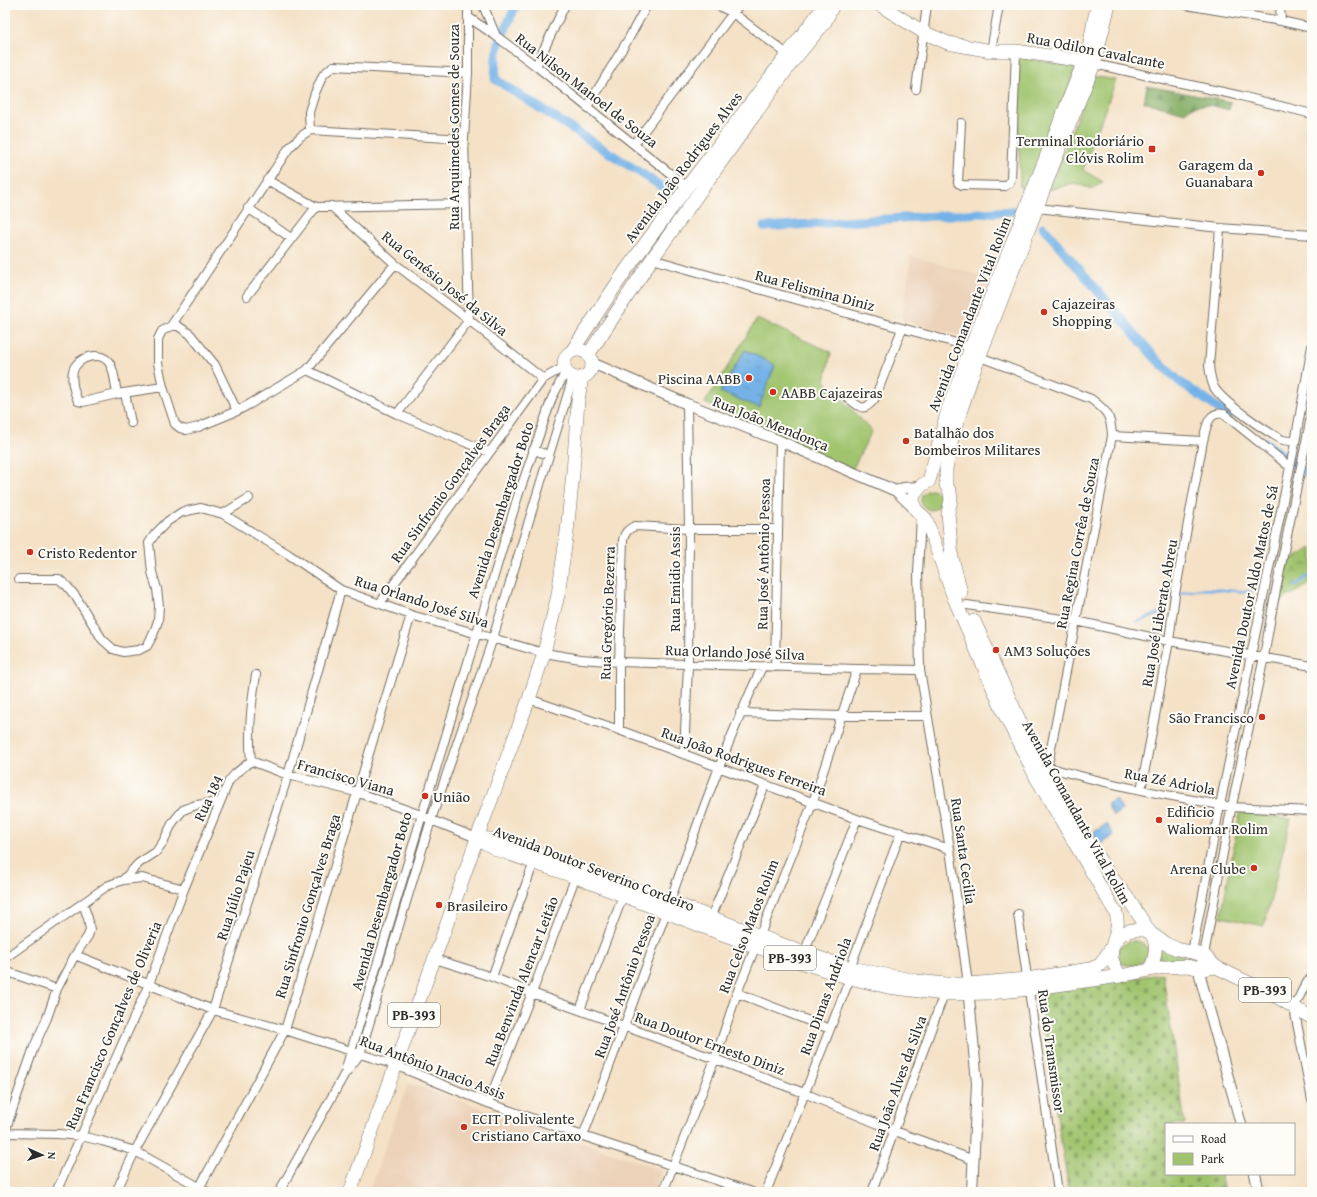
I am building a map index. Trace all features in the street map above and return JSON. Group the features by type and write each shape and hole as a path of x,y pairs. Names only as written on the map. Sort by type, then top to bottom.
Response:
{"main road":[{"name":"Avenida João Rodrigues Alves","path":"572,351 626,270 686,187 825,5"},
{"name":"Avenida João Rodrigues Alves","path":"590,359 652,259 792,62 825,22 833,5"},
{"name":"Rua Odilon Cavalcante","path":"880,5 923,32 948,43 991,51 1016,51 1090,62"},
{"name":"Avenida Comandante Vital Rolim","path":"1097,5 1089,48 1090,62 976,352 972,376 952,434 946,469 946,485 950,492 951,500 948,513 952,558 962,596 966,605 1033,750 1047,771 1060,800 1109,874 1129,900 1149,932"},
{"name":"Avenida Comandante Vital Rolim","path":"1109,5 1037,208 976,352 948,409 924,484 914,495 913,500 921,515 954,598 1002,710 1041,785 1116,913 1118,925 1112,947"},
{"path":"477,838 529,699 544,652 558,595 567,532 578,400 566,358 572,351 581,350 590,359 589,372 571,373"},
{"path":"924,484 938,480 946,485"},
{"path":"921,515 940,517 948,513"},
{"name":"Avenida Doutor Severino Cordeiro","path":"477,838 498,850 534,862 577,873 667,907 708,930 757,940 804,953 850,973"},
{"name":"Avenida Doutor Severino Cordeiro","path":"477,838 502,840 577,873 623,896 711,918 757,940 783,956 850,973 917,981 945,989 968,989 1120,976"},
{"name":"PB-393","path":"350,1192 477,838"},
{"path":"1198,953 1177,949 1144,930 1132,930 1123,933 1112,947 1112,958 1120,976 1151,969 1187,966 1201,969 1216,967"},
{"path":"1149,932 1156,943 1151,969"},
{"name":"Avenida Doutor Severino Cordeiro","path":"1028,984 1090,969 1100,965 1112,947"},
{"name":"PB-393","path":"1198,953 1216,967 1272,994 1312,1019"}],"street":[{"name":"Rua Arquimedes Gomes de Souza","path":"468,5 468,73 464,139 469,320"},
{"name":"Rua Nilson Manoel de Souza","path":"483,5 496,36 536,66 686,187"},
{"path":"536,66 565,5"},
{"path":"587,107 629,38 647,5"},
{"path":"717,5 733,13 787,54"},
{"path":"634,144 740,5"},
{"path":"916,89 927,5"},
{"path":"991,51 999,5"},
{"path":"1186,5 1281,21 1312,28"},
{"path":"1280,5 1281,21"},
{"path":"468,17 496,36"},
{"path":"961,123 958,183 962,186 1005,186 1009,184 1011,179 1016,51"},
{"name":"Rua Odilon Cavalcante","path":"1090,62 1241,96 1312,114"},
{"path":"310,130 309,112 315,93 323,75 333,66 468,73"},
{"path":"396,264 307,370 237,411 198,427 186,430 175,424 163,388 158,363 158,339 162,331 171,326 267,180 289,148 300,137 310,130 464,139"},
{"path":"267,180 316,207 466,204"},
{"name":"Rua Genésio José da Silva","path":"331,206 396,264 469,320 543,380"},
{"path":"247,296 316,207"},
{"path":"248,208 292,238"},
{"path":"1037,208 1220,228 1312,235"},
{"path":"1220,228 1210,366 1211,378 1215,389 1228,402 1258,425 1294,445"},
{"name":"Rua Felismina Diniz","path":"652,259 723,280 902,328 976,352 1091,399 1104,409 1111,421 1112,436"},
{"path":"397,414 469,320"},
{"path":"171,326 178,326 190,334 215,365 237,411"},
{"path":"847,397 859,407 865,408 870,405 875,398 902,328"},
{"name":"Avenida Doutor Aldo Matos de Sá","path":"1198,953 1220,805 1290,465 1312,346"},
{"path":"131,423 121,394 111,365 106,358 90,356 76,364 73,371 73,386 74,394 78,401 83,402 121,394 163,388"},
{"name":"Rua João Mendonça","path":"590,359 687,404 780,441 896,491"},
{"path":"307,370 397,414 489,452"},
{"path":"543,380 571,373"},
{"name":"Avenida Desembargador Boto","path":"356,1052 421,815 518,496 552,398 571,373"},
{"name":"Avenida Desembargador Boto","path":"279,1192 356,1052 431,820 493,638 549,455 571,373"},
{"name":"Rua Sinfronio Gonçalves Braga","path":"380,603 543,380"},
{"name":"Rua Emidio Assis","path":"684,754 688,665 689,529 687,404"},
{"name":"Avenida Doutor Aldo Matos de Sá","path":"1198,953 1264,657 1304,452 1311,428 1312,412"},
{"name":"Rua José Liberato Abreu","path":"1141,790 1169,641 1175,594 1204,441 1211,416 1215,414 1224,414 1290,465"},
{"path":"1112,436 1204,441"},
{"name":"Rua Regina Corrêa de Souza","path":"1047,771 1112,436"},
{"name":"Rua José Antônio Pessoa","path":"775,667 780,441"},
{"path":"533,450 549,455"},
{"path":"921,515 896,491 903,488 924,484"},
{"path":"223,514 249,498"},
{"name":"Rua Orlando José Silva","path":"18,579 59,579 76,597 102,640 113,649 123,652 139,650 147,646 158,621 159,606 157,589 152,572 149,543 155,534 168,521 182,512 202,508 223,514 288,554 341,590 411,615 544,652 581,659 619,662 920,670"},
{"name":"Rua Santa Cecilia","path":"921,515 918,573 920,670 950,849 968,989 977,1083 972,1192"},
{"name":"Rua Gregório Bezerra","path":"619,730 619,662 623,540 625,533 630,528 635,526 689,529 778,529"},
{"name":"Rua Júlio Pajeu","path":"116,1192 135,1151 213,1010 288,774 341,590"},
{"path":"966,605 1076,621 1169,641 1251,654 1312,666"},
{"name":"Rua Sinfronio Gonçalves Braga","path":"199,1190 285,1030 356,792 411,615"},
{"name":"Rua José Antônio Pessoa","path":"583,1136 625,1026 719,767 740,713 762,667"},
{"name":"Rua Celso Matos Rolim","path":"664,1192 715,1058 737,992 813,802 857,669"},
{"path":"251,761 249,726 256,675"},
{"name":"Rua João Rodrigues Ferreira","path":"529,699 619,730 857,819 950,849"},
{"path":"740,713 841,716 928,716"},
{"name":"Francisco Viana","path":"251,761 288,774 356,792 421,815 477,838"},
{"name":"Rua 184","path":"184,889 229,781 236,773 251,761"},
{"name":"Rua Zé Adriola","path":"1047,771 1070,774 1141,790 1231,807 1312,811"},
{"path":"711,918 765,785"},
{"path":"123,880 139,863 156,852 173,822 183,810 196,805 220,802"},
{"path":"804,953 857,819"},
{"name":"Rua Dimas Andriola","path":"766,1192 830,1029 901,832"},
{"path":"492,977 534,862"},
{"name":"Rua Benvinda Alencar Leitão","path":"488,1103 532,993 577,873"},
{"path":"5,958 107,886 123,880 142,878 184,889"},
{"name":"Rua Francisco Gonçalves de Oliveria","path":"56,1192 149,984 184,889"},
{"path":"580,1010 623,896"},
{"path":"83,904 90,930 88,936 74,955 57,989 47,1018 34,1047 5,1132 58,1134 102,1140 135,1151 199,1190 208,1192"},
{"name":"Rua do Transmissor","path":"1018,914 1058,1192"},
{"path":"1198,953 1202,984 1241,1123"},
{"name":"Rua Antônio Inacio Assis","path":"74,955 213,1010 285,1030 395,1065 488,1103 752,1192"},
{"name":"Rua Doutor Ernesto Diniz","path":"435,958 492,977 532,993 715,1058 895,1131 974,1160"},
{"path":"5,971 57,989"},
{"path":"1312,976 1303,989 1294,1008 1312,1100"},
{"name":"Rua João Alves da Silva","path":"872,1192 945,989"},
{"path":"737,992 830,1029"},
{"path":"1255,1175 1259,1192"}],"shaded area":[{"path":"911,256 988,278 969,337 902,321"},
{"name":"ECIT Polivalente Cristiano Cartaxo","path":"408,1083 662,1170 654,1192 369,1192"}],"green space":[{"path":"1017,57 1076,67 1027,191 1020,187"},
{"path":"1093,76 1116,80 1083,170 1103,182 1092,189 1074,183 1049,190"},
{"path":"1147,86 1231,102 1229,110 1201,105 1190,109 1185,113 1144,102"},
{"name":"AABB Cajazeiras","path":"757,319 831,352 825,381 872,431 852,470 705,403"},
{"path":"927,490 935,490 941,496 941,504 935,510 927,510 921,504 921,496"},
{"path":"1312,548 1312,583 1273,605 1288,562"},
{"name":"Arena Clube","path":"1240,812 1291,819 1264,926 1221,917"},
{"path":"1130,941 1139,942 1145,945 1147,950 1143,961 1137,965 1128,965 1118,962 1118,948"},
{"path":"1160,946 1192,959 1158,962"},
{"path":"1163,974 1185,1123 1165,1123 1165,1175 1220,1175 1224,1192 1069,1192 1037,989"}],"water":[{"name":"Piscina AABB","path":"745,350 775,365 759,407 720,392"},
{"path":"1116,799 1122,810 1113,816 1107,804"},
{"path":"1107,824 1114,835 1099,845 1092,833"}],"waterway":[{"path":"504,32 516,5"},
{"path":"500,39 496,56 495,79 667,190"},
{"path":"764,227 1013,211"},
{"path":"1043,227 1157,360 1180,382 1229,416"},
{"path":"1265,442 1312,477"},
{"path":"1295,586 1308,576 1312,575"},
{"path":"1177,594 1200,589 1252,592"},
{"path":"1137,622 1161,613 1172,598"}],"place":[{"name":"Terminal Rodoriário Clóvis Rolim","path":"1152,149"},
{"name":"Garagem da Guanabara","path":"1261,173"},
{"name":"Cajazeiras Shopping","path":"1044,312"},
{"name":"Piscina AABB","path":"749,378"},
{"name":"AABB Cajazeiras","path":"773,392"},
{"name":"Batalhão dos Bombeiros Militares","path":"906,441"},
{"name":"Cristo Redentor","path":"30,552"},
{"name":"AM3 Soluções","path":"996,650"},
{"name":"São Francisco","path":"1262,717"},
{"name":"União","path":"425,796"},
{"name":"Edificio Waliomar Rolim","path":"1159,820"},
{"name":"Arena Clube","path":"1254,868"},
{"name":"Brasileiro","path":"439,905"},
{"name":"ECIT Polivalente Cristiano Cartaxo","path":"464,1127"}]}
